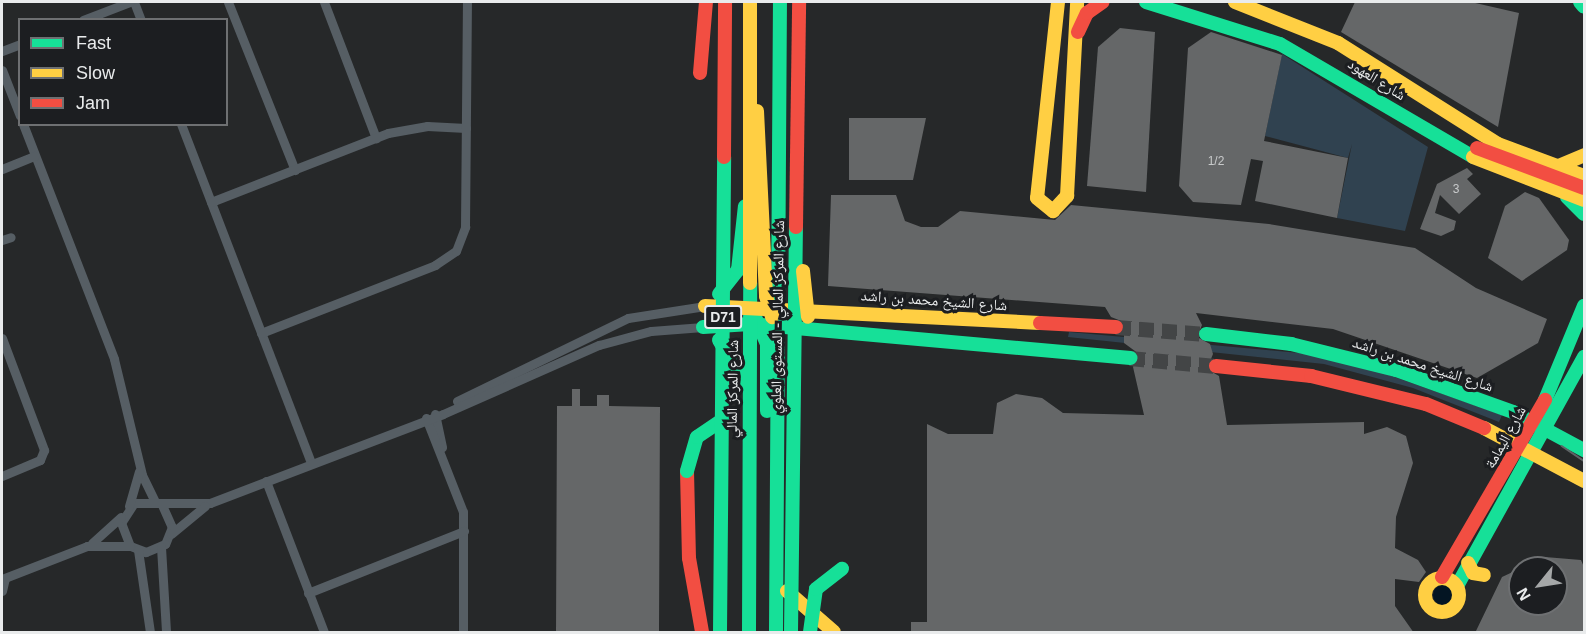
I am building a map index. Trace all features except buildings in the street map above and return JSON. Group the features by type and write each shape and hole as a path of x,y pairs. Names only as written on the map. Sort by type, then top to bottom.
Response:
{"main road":[{"path":"700,72 706,2"},
{"name":"D71","path":"720,633 725,2"},
{"name":"شارع المركز المالي","path":"749,633 748,395 749,347 755,324 750,309 750,2"},
{"path":"773,302 779,255 780,2"},
{"name":"شارع المركز المالي - المستوى العلوي","path":"791,633 794,247 799,2"},
{"path":"1046,2 1056,22"},
{"path":"1058,2 1037,198 1048,210 1059,209 1067,196 1077,2"},
{"path":"1074,39 1087,13 1103,2"},
{"name":"شارع العهود","path":"1146,2 1280,44 1400,112 1475,158 1563,194 1584,200"},
{"name":"شارع العهود","path":"1235,2 1338,43 1470,128 1554,168 1584,176"},
{"path":"1580,2 1584,7"},
{"path":"750,88 762,140 773,302 778,326 776,633"},
{"path":"1400,112 1517,166 1584,188"},
{"path":"1554,168 1584,155"},
{"path":"1563,194 1584,214"},
{"path":"705,306 738,270 741,218 751,195"},
{"path":"794,247 808,317"},
{"path":"779,255 795,293 829,310"},
{"name":"شارع الشيخ محمد بن راشد","path":"705,306 750,309 773,302 829,310 1116,327"},
{"name":"شارع اليمامة","path":"1442,577 1533,422 1570,348 1584,306"},
{"path":"1044,349 1048,323"},
{"path":"755,324 767,344 769,520 775,544"},
{"path":"703,327 755,324 1130,358"},
{"path":"703,327 731,353 748,395"},
{"path":"778,392 795,347 832,332"},
{"name":"شارع الشيخ محمد بن راشد","path":"1206,334 1362,360 1533,422 1584,450"},
{"path":"749,347 760,340 767,344"},
{"name":"شارع اليمامة","path":"1457,586 1584,357"},
{"path":"1216,366 1365,387 1445,411 1520,444 1584,481"},
{"path":"702,633 688,558 687,464 701,432 732,415"},
{"path":"1468,563 1473,573 1484,575"},
{"path":"776,567 793,599 834,633"},
{"path":"810,633 816,590 842,569"},
{"path":"1442,577 1457,586 1456,605 1446,612 1433,610 1425,591 1442,577"}],"street":[{"path":"88,18 132,2 140,18"},
{"path":"228,2 295,170"},
{"path":"324,2 376,138"},
{"path":"261,333 435,265 456,250 465,227 467,2"},
{"path":"2,51 18,45"},
{"path":"2,70 18,112"},
{"path":"2,102 12,98"},
{"path":"24,126 114,359 139,465 158,503 171,518 171,534"},
{"path":"182,126 311,463"},
{"path":"211,202 376,138 427,126 466,128"},
{"path":"2,169 35,156"},
{"path":"430,416 628,318 705,306"},
{"path":"166,633 161,547 171,534 210,503 430,416 599,345 651,331 703,327"},
{"path":"2,338 4,354 44,450 40,460 2,476"},
{"path":"430,416 461,502 464,531 463,633"},
{"path":"139,465 121,531 134,548 150,633"},
{"path":"266,481 324,633"},
{"path":"2,591 3,579 87,546 126,511 158,503 210,503"},
{"path":"308,593 464,531"},
{"path":"87,546 161,547"}],"shaded area":[{"path":"1282,54 1428,147 1405,231 1337,218 1352,144 1348,158 1265,136"},
{"path":"1069,332 1310,354 1355,363 1502,415 1499,422 1413,388 1324,364 1068,337"},
{"path":"1443,585 1450,588 1453,595 1450,602 1443,605 1436,602 1433,595 1436,588"}],"tunnel":[{"path":"1116,327 1206,334"},
{"path":"1130,358 1216,366"}],"tram line":[{"path":"1562,446 1584,461"}],"traffic: fast":[{"path":"776,632 780,2"},
{"path":"1146,2 1280,44 1473,157"},
{"path":"1580,2 1584,7"},
{"path":"720,632 724,157"},
{"path":"1567,197 1584,214"},
{"path":"719,294 738,270 745,206"},
{"path":"791,632 796,227"},
{"path":"749,632 750,283"},
{"path":"1545,400 1584,306"},
{"path":"755,317 767,344 767,411"},
{"path":"703,327 750,324 1130,358"},
{"path":"1206,334 1291,344 1396,370 1513,412 1584,450"},
{"path":"719,340 745,383"},
{"path":"1457,586 1584,357"},
{"path":"687,471 697,437 730,415"},
{"path":"810,632 816,589 842,569"}],"traffic: slow":[{"path":"750,2 750,283"},
{"path":"1058,2 1037,198 1053,211 1067,196 1077,2"},
{"path":"1235,2 1338,43 1498,144 1584,176"},
{"path":"757,111 766,296 772,317"},
{"path":"1554,168 1584,155"},
{"path":"1473,157 1584,200"},
{"path":"803,271 808,317"},
{"path":"705,306 1040,323"},
{"path":"1484,428 1584,481"},
{"path":"1468,563 1473,573 1484,575"},
{"path":"1442,578 1454,583 1459,595 1454,607 1442,612 1430,607 1425,595 1430,583 1442,578"},
{"path":"787,591 834,632"}],"traffic: jam":[{"path":"700,73 706,2"},
{"path":"724,157 725,2"},
{"path":"796,227 799,2"},
{"path":"1078,32 1087,13 1103,2"},
{"path":"1477,148 1584,188"},
{"path":"1040,323 1116,327"},
{"path":"1216,366 1311,376 1426,404 1484,428"},
{"path":"1442,577 1545,400"},
{"path":"687,471 689,558 702,632"}]}
